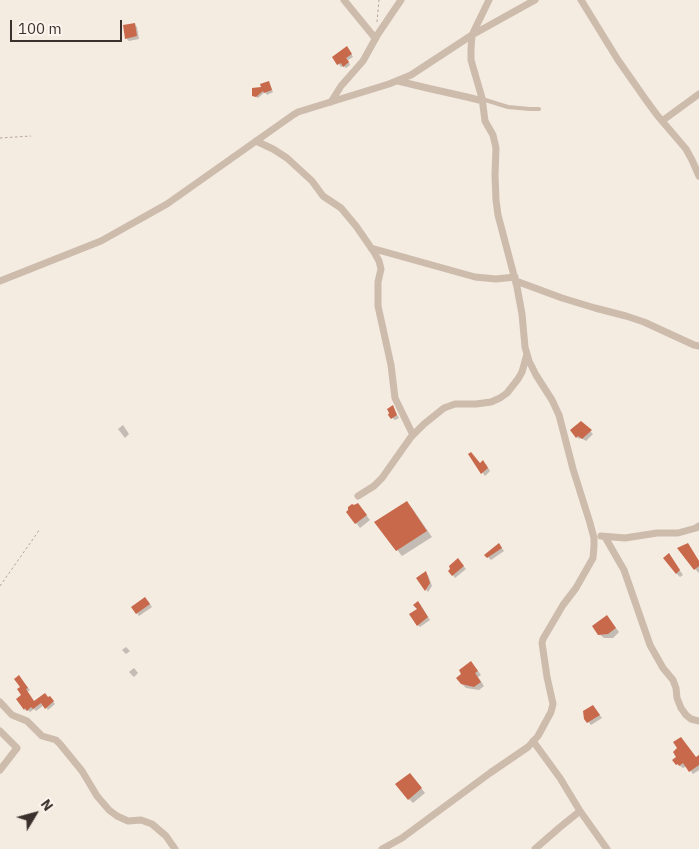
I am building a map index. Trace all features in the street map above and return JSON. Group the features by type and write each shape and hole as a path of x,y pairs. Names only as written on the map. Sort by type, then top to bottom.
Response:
{"street":[{"path":"344,0 377,36"},
{"path":"331,102 340,86 362,61 401,0"},
{"path":"382,849 428,820 528,747 538,736 547,721 553,704 546,677 543,639 576,588 592,558 594,546 593,535 559,415 536,375 525,347 522,314 515,279 498,214 495,175 496,148 493,135 485,121 482,100 471,60 472,35 489,0"},
{"path":"0,281 91,246 136,222 200,182 298,112 370,91 411,75 472,35 536,0"},
{"path":"581,0 618,60 662,121 686,149 699,176"},
{"path":"398,80 482,100"},
{"path":"662,121 699,94"},
{"path":"256,141 287,158 312,181 323,196 341,208 379,260 381,269 378,282 378,306 391,365 395,398 413,434"},
{"path":"372,248 475,277 515,279 562,298 644,322 699,346"},
{"path":"358,496 374,486 382,478 413,434 450,405 491,402 500,398 518,379 527,353"},
{"path":"593,535 625,538 657,533 678,533 699,526"},
{"path":"605,537 624,570 650,645 663,668 673,680 681,708 691,719 699,720"},
{"path":"0,702 12,715 27,721 42,736 56,740 82,771 102,804 109,810 128,821 142,820 152,824 166,836 175,849"},
{"path":"0,731 17,748 0,770"},
{"path":"533,742 560,778 580,812 607,849"},
{"path":"536,849 580,812"}],"lane":[{"path":"482,100 508,107 539,109"}],"path":[{"path":"377,36 379,0"},
{"path":"0,138 31,136"},
{"path":"0,586 40,530"}],"building":[{"path":"135,23 137,36 125,39 123,25"},
{"path":"347,46 352,54 346,58 349,62 343,67 341,63 337,65 332,57"},
{"path":"269,81 272,90 264,93 263,91 256,97 252,96 252,88 261,87 260,84"},
{"path":"393,405 397,415 391,419 387,409"},
{"path":"581,421 592,430 582,439 578,436 576,438 570,430"},
{"path":"471,452 480,463 483,460 488,468 481,474 468,454"},
{"path":"407,501 427,531 396,551 374,522"},
{"path":"358,503 367,515 355,524 346,512 352,504"},
{"path":"499,543 502,548 487,558 484,555"},
{"path":"688,543 699,561 699,566 694,570 677,548"},
{"path":"669,553 680,570 676,574 663,558"},
{"path":"458,558 464,566 452,576 448,571 450,569 449,566"},
{"path":"426,571 430,583 425,591 416,578"},
{"path":"145,597 150,604 136,614 131,607"},
{"path":"418,601 428,617 417,626 409,614 417,609 413,605"},
{"path":"607,615 616,628 608,634 598,635 592,626"},
{"path":"471,661 478,671 475,673 481,682 474,687 461,684 456,678 461,674 459,670"},
{"path":"19,675 34,701 45,693 54,701 45,709 41,703 33,709 31,707 27,711 25,708 24,710 16,699 21,695 17,689 20,687 14,679"},
{"path":"593,705 600,715 587,723 584,719 583,711"},
{"path":"681,737 696,757 699,755 699,765 689,772 683,763 679,766 672,760 676,757 673,752 677,748 673,742"},
{"path":"410,773 422,788 408,800 395,784"}]}
